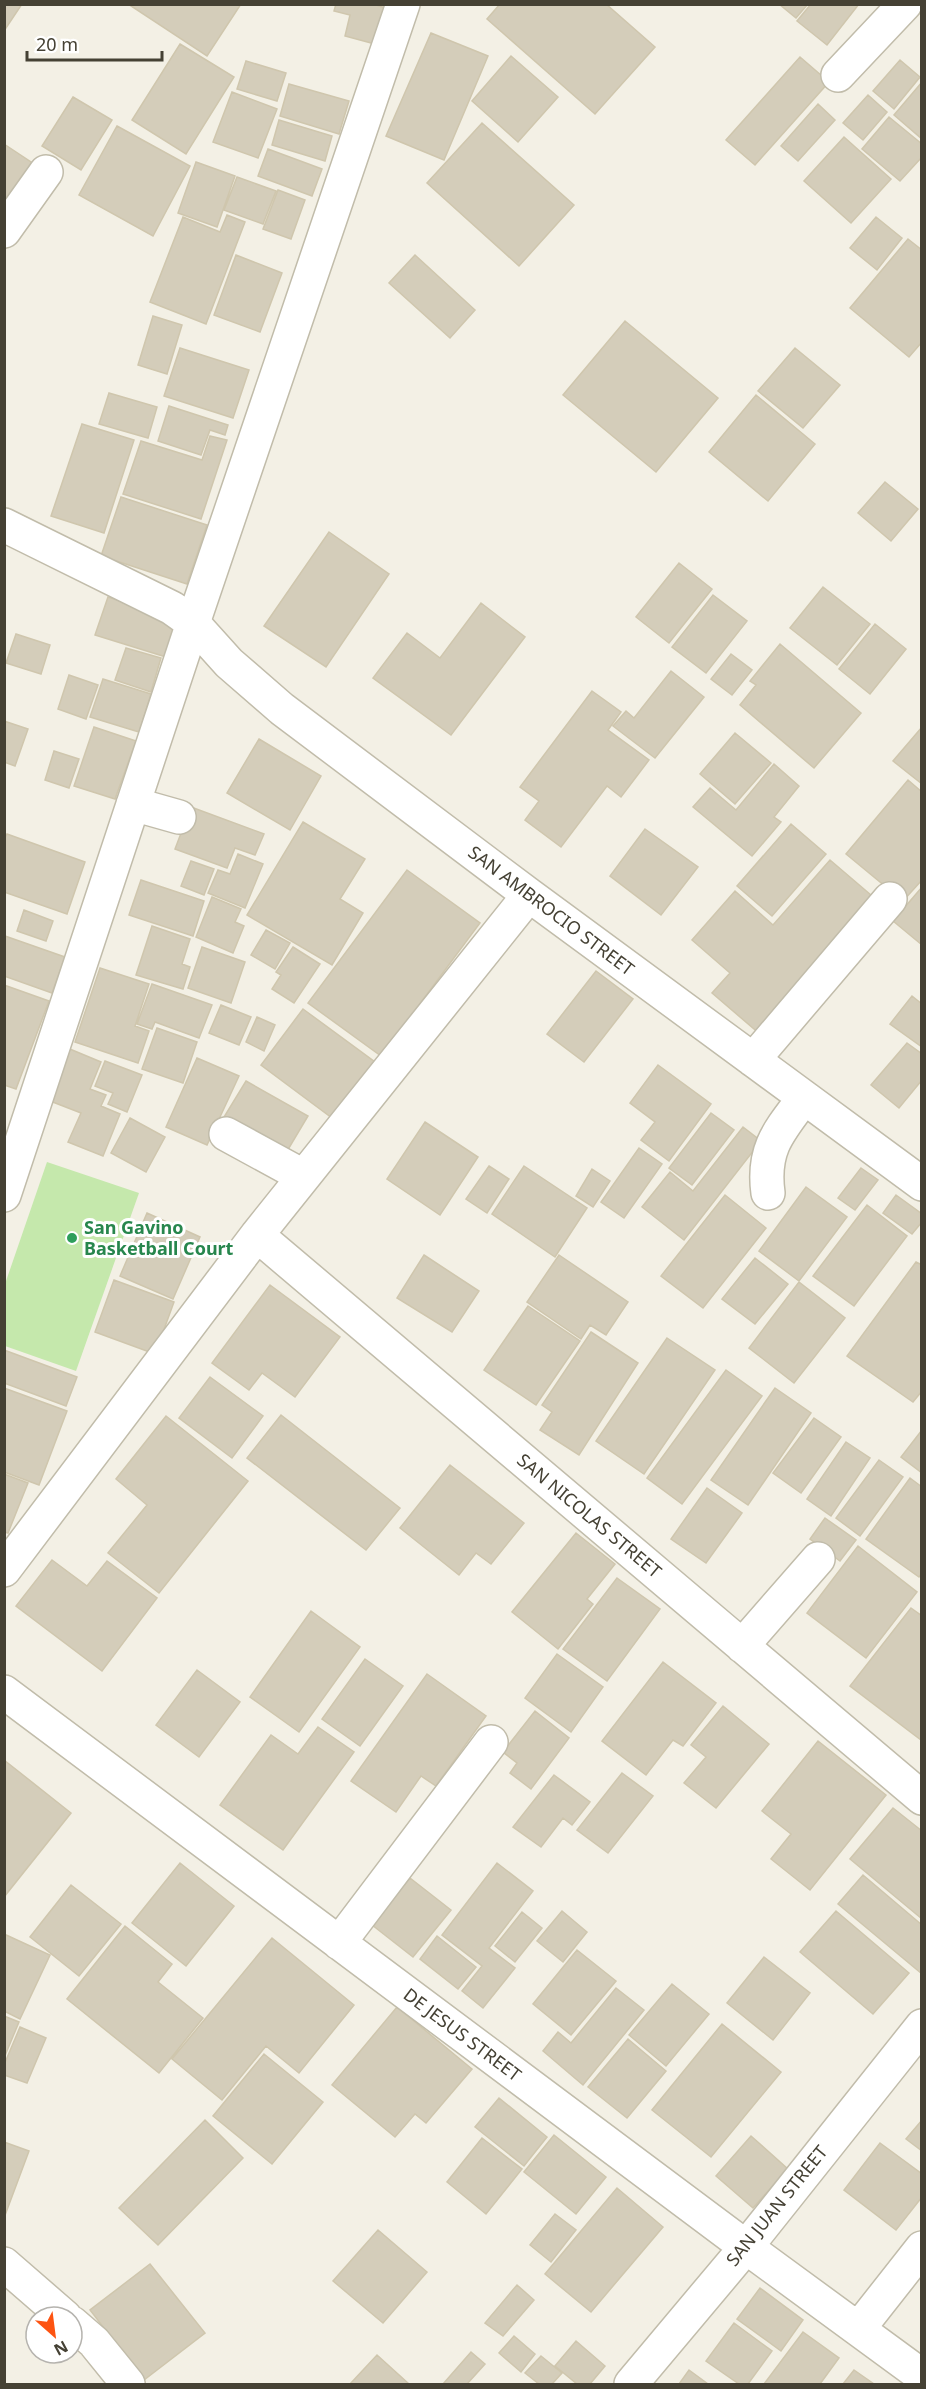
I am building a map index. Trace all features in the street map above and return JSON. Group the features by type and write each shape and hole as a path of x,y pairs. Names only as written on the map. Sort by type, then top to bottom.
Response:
{"street":[{"path":"4,1195 193,623 403,4"},
{"path":"838,75 905,4"},
{"path":"4,231 46,172"},
{"name":"SAN AMBROCIO STREET","path":"4,525 149,597 193,623 229,663 282,709 529,896 921,1184"},
{"path":"133,804 179,817"},
{"path":"4,1570 257,1235 529,896"},
{"path":"753,1060 890,899"},
{"path":"768,1193 765,1174 769,1153 776,1136 804,1098"},
{"path":"226,1134 303,1176"},
{"name":"SAN NICOLAS STREET","path":"257,1235 921,1798"},
{"path":"742,1646 818,1559"},
{"name":"DE JESUS STREET","path":"4,1692 921,2376"},
{"path":"339,1943 491,1743"},
{"name":"SAN JUAN STREET","path":"631,2385 746,2247 921,2026"},
{"path":"859,2328 921,2248"},
{"path":"4,2264 51,2305"},
{"path":"84,2333 94,2342 128,2385"}],"green space":[{"name":"San Gavino Basketball Court","path":"47,1162 139,1193 76,1371 5,1346 5,1284"}],"building":[{"path":"4,4 22,4 4,31"},
{"path":"128,4 241,4 207,56"},
{"path":"336,4 373,4 386,8 375,44 345,36 350,15 334,11"},
{"path":"500,4 606,4 655,47 595,114 487,19"},
{"path":"779,4 808,4 796,18"},
{"path":"811,4 859,4 827,45 797,21"},
{"path":"431,33 488,56 444,160 386,136"},
{"path":"180,44 234,77 186,154 132,120"},
{"path":"511,56 558,97 518,142 472,101"},
{"path":"800,57 829,82 755,165 726,140"},
{"path":"900,60 920,77 894,109 873,91"},
{"path":"246,61 286,73 277,101 237,89"},
{"path":"922,82 922,139 894,115"},
{"path":"289,84 349,101 339,134 280,116"},
{"path":"232,92 277,109 258,158 213,142"},
{"path":"868,95 887,112 863,140 843,123"},
{"path":"73,97 112,120 81,170 42,146"},
{"path":"818,104 835,120 798,161 781,146"},
{"path":"889,117 922,144 922,157 900,181 862,149"},
{"path":"279,120 332,136 325,161 272,145"},
{"path":"482,123 574,205 519,266 427,183"},
{"path":"117,126 190,166 153,236 79,195"},
{"path":"844,137 891,179 851,223 804,181"},
{"path":"4,144 34,164 4,206"},
{"path":"268,149 322,169 312,196 258,176"},
{"path":"196,162 235,176 217,227 178,213"},
{"path":"237,177 276,191 263,224 224,210"},
{"path":"278,190 305,200 291,239 263,229"},
{"path":"227,215 245,222 206,324 150,302 183,217 220,232"},
{"path":"876,217 902,238 877,270 850,248"},
{"path":"908,239 922,250 922,342 909,357 850,308"},
{"path":"236,255 282,273 260,332 214,315"},
{"path":"415,255 475,310 450,338 389,283"},
{"path":"153,316 182,325 167,374 138,365"},
{"path":"625,321 718,398 656,472 563,395"},
{"path":"180,348 249,370 233,418 164,396"},
{"path":"795,348 840,385 803,428 758,391"},
{"path":"109,393 157,407 148,438 99,424"},
{"path":"756,395 815,444 768,501 709,452"},
{"path":"169,406 228,425 225,435 210,430 201,455 158,441"},
{"path":"82,424 134,440 104,533 51,516"},
{"path":"210,436 227,440 201,519 123,494 141,441 202,460"},
{"path":"885,482 918,509 891,541 858,513"},
{"path":"121,497 207,525 187,584 101,556"},
{"path":"329,532 389,574 326,667 264,626"},
{"path":"679,563 712,589 669,643 636,617"},
{"path":"823,587 870,624 837,665 790,628"},
{"path":"713,595 747,621 706,673 672,647"},
{"path":"108,597 178,620 166,657 95,635"},
{"path":"481,603 525,637 451,735 373,678 407,633 440,658"},
{"path":"875,624 906,649 870,694 839,669"},
{"path":"16,634 50,645 41,674 6,663"},
{"path":"780,644 861,713 814,768 740,705 756,685 750,681"},
{"path":"126,648 161,658 151,692 115,680"},
{"path":"731,654 752,670 732,695 711,679"},
{"path":"671,671 704,697 655,758 613,726 626,711 634,718"},
{"path":"69,675 98,685 86,719 58,709"},
{"path":"103,679 151,694 139,732 90,717"},
{"path":"592,691 621,712 608,730 649,760 621,797 607,786 561,847 525,820 539,801 520,787"},
{"path":"4,721 28,729 15,766 4,762"},
{"path":"94,727 136,741 115,799 74,786"},
{"path":"922,727 922,784 893,761"},
{"path":"735,733 771,763 735,804 700,774"},
{"path":"259,739 321,776 290,830 227,793"},
{"path":"54,751 79,759 69,788 45,780"},
{"path":"774,764 799,786 774,817 781,822 752,856 693,807 710,788 736,810"},
{"path":"908,780 922,792 922,880 903,901 846,854"},
{"path":"191,807 264,834 255,855 235,848 227,868 175,849"},
{"path":"303,822 365,859 340,899 363,913 332,965 247,915"},
{"path":"791,824 826,854 772,916 737,886"},
{"path":"645,829 698,867 661,915 610,876"},
{"path":"7,834 85,862 67,914 4,892 4,839"},
{"path":"238,854 263,864 245,908 208,893 218,870 230,874"},
{"path":"830,860 878,901 761,1035 712,993 730,973 692,940 735,891 773,925"},
{"path":"191,861 214,869 204,895 181,886"},
{"path":"407,870 480,923 381,1056 308,1003"},
{"path":"141,880 204,901 193,936 129,915"},
{"path":"922,887 922,945 893,921"},
{"path":"212,897 241,909 235,922 244,926 233,953 196,937"},
{"path":"24,910 53,921 46,941 17,931"},
{"path":"152,926 190,939 182,964 190,967 183,989 136,975"},
{"path":"266,930 290,943 275,969 251,955"},
{"path":"5,936 65,957 52,993 4,976"},
{"path":"202,947 245,962 231,1003 188,988"},
{"path":"293,947 320,964 294,1003 272,989 281,975 276,972"},
{"path":"100,968 149,984 135,1026 149,1031 138,1063 75,1042"},
{"path":"596,971 633,999 584,1062 547,1034"},
{"path":"152,984 212,1005 199,1038 155,1022 152,1029 137,1024"},
{"path":"4,985 49,1001 16,1089 4,1085"},
{"path":"912,996 922,1004 922,1047 890,1024"},
{"path":"221,1005 251,1017 239,1045 209,1033"},
{"path":"303,1009 375,1062 332,1118 261,1065"},
{"path":"257,1017 275,1025 264,1051 246,1042"},
{"path":"157,1028 197,1042 183,1083 142,1069"},
{"path":"907,1043 922,1054 922,1080 899,1108 871,1085"},
{"path":"65,1047 101,1062 90,1089 106,1095 101,1106 120,1114 103,1156 68,1142 81,1113 45,1099"},
{"path":"197,1058 239,1076 207,1145 166,1127"},
{"path":"105,1061 142,1075 127,1112 108,1104 113,1093 95,1086"},
{"path":"658,1065 711,1104 669,1161 641,1140 655,1122 630,1103"},
{"path":"246,1081 308,1116 283,1158 221,1122"},
{"path":"711,1113 734,1130 692,1185 669,1168"},
{"path":"130,1118 165,1137 146,1172 111,1153"},
{"path":"425,1122 478,1157 440,1215 387,1179"},
{"path":"743,1127 761,1141 684,1240 642,1207 670,1172 693,1191"},
{"path":"639,1148 662,1164 624,1218 601,1202"},
{"path":"489,1166 509,1179 487,1213 466,1199"},
{"path":"524,1166 587,1208 555,1257 492,1214"},
{"path":"861,1168 878,1180 855,1210 838,1198"},
{"path":"592,1169 610,1181 593,1207 576,1196"},
{"path":"806,1187 847,1217 799,1281 759,1251"},
{"path":"725,1195 766,1228 703,1308 661,1276"},
{"path":"896,1195 922,1214 922,1222 912,1234 883,1213"},
{"path":"867,1205 907,1236 854,1306 813,1276"},
{"path":"147,1213 200,1237 173,1299 120,1276"},
{"path":"424,1255 479,1291 452,1332 397,1298"},
{"path":"559,1255 628,1302 606,1335 590,1325 581,1339 527,1302"},
{"path":"755,1258 788,1284 755,1324 722,1299"},
{"path":"916,1262 922,1265 922,1391 913,1402 847,1356"},
{"path":"114,1280 174,1302 155,1354 95,1332"},
{"path":"799,1282 845,1318 794,1383 749,1348"},
{"path":"270,1285 340,1337 295,1397 262,1373 249,1390 212,1363"},
{"path":"528,1306 580,1341 536,1405 484,1370"},
{"path":"591,1332 638,1363 579,1455 540,1430 552,1412 542,1405"},
{"path":"667,1338 715,1370 644,1474 596,1441"},
{"path":"4,1350 77,1377 66,1406 4,1383"},
{"path":"726,1370 762,1396 682,1504 647,1478"},
{"path":"210,1377 263,1416 232,1458 179,1418"},
{"path":"4,1388 67,1411 39,1485 4,1472"},
{"path":"775,1388 811,1413 748,1505 711,1480"},
{"path":"281,1415 400,1508 366,1550 247,1458"},
{"path":"166,1416 248,1481 159,1593 108,1553 147,1505 116,1479"},
{"path":"814,1418 841,1437 801,1493 773,1473"},
{"path":"922,1430 922,1473 901,1457"},
{"path":"846,1442 870,1458 831,1516 807,1499"},
{"path":"879,1460 903,1477 860,1536 836,1518"},
{"path":"450,1465 524,1523 491,1564 476,1553 459,1575 400,1528"},
{"path":"4,1474 28,1483 8,1533 4,1532"},
{"path":"910,1478 922,1487 922,1573 919,1577 866,1539"},
{"path":"707,1488 742,1513 706,1563 671,1539"},
{"path":"825,1518 856,1540 840,1561 810,1539"},
{"path":"576,1533 615,1564 587,1599 593,1604 558,1649 512,1612"},
{"path":"858,1546 917,1592 866,1658 807,1613"},
{"path":"52,1560 87,1586 107,1561 157,1598 102,1671 16,1606"},
{"path":"617,1578 660,1609 607,1681 563,1649"},
{"path":"911,1608 922,1616 921,1740 850,1686"},
{"path":"311,1611 360,1647 299,1732 250,1697"},
{"path":"557,1654 603,1687 571,1732 525,1698"},
{"path":"365,1659 403,1686 360,1746 322,1719"},
{"path":"663,1662 716,1703 683,1746 673,1740 646,1775 602,1741"},
{"path":"197,1670 240,1702 199,1757 156,1725"},
{"path":"427,1674 486,1716 436,1786 421,1776 396,1812 351,1781"},
{"path":"723,1706 769,1744 716,1808 684,1783 706,1757 691,1745"},
{"path":"535,1711 569,1738 531,1789 510,1773 517,1763 503,1752"},
{"path":"318,1727 354,1752 283,1850 220,1805 271,1735 298,1754"},
{"path":"818,1741 886,1795 810,1890 771,1859 791,1834 762,1811"},
{"path":"4,1760 71,1813 4,1897"},
{"path":"622,1773 653,1796 608,1853 577,1830"},
{"path":"554,1775 590,1802 572,1825 563,1818 541,1847 513,1827"},
{"path":"893,1808 922,1831 922,1919 850,1859"},
{"path":"180,1863 234,1906 186,1966 132,1923"},
{"path":"497,1863 533,1891 489,1948 515,1968 483,2008 462,1991 482,1966 442,1935"},
{"path":"863,1875 922,1925 922,1974 838,1904"},
{"path":"410,1878 451,1910 413,1957 372,1925"},
{"path":"71,1885 121,1924 79,1976 30,1937"},
{"path":"562,1911 587,1932 563,1962 537,1941"},
{"path":"836,1911 909,1973 873,2014 800,1952"},
{"path":"522,1912 542,1928 515,1962 495,1946"},
{"path":"125,1926 172,1964 158,1982 203,2018 159,2073 67,1999"},
{"path":"4,1934 50,1955 20,2019 4,2011"},
{"path":"437,1936 476,1967 458,1989 420,1959"},
{"path":"272,1938 354,2005 299,2073 266,2046 222,2100 172,2059"},
{"path":"577,1950 616,1981 571,2035 533,2004"},
{"path":"764,1957 810,1993 773,2040 727,2003"},
{"path":"672,1984 709,2014 666,2066 629,2035"},
{"path":"616,1988 644,2010 583,2085 543,2051 558,2032 571,2043"},
{"path":"397,2007 472,2069 426,2123 415,2114 395,2137 332,2085"},
{"path":"4,2016 19,2022 4,2058"},
{"path":"722,2024 781,2072 711,2157 652,2110"},
{"path":"20,2027 46,2038 27,2083 4,2075 4,2065"},
{"path":"628,2039 666,2071 627,2118 588,2087"},
{"path":"264,2054 323,2102 272,2164 213,2116"},
{"path":"499,2098 547,2137 524,2166 475,2127"},
{"path":"205,2120 243,2158 158,2245 119,2208"},
{"path":"922,2120 922,2151 906,2139"},
{"path":"554,2135 606,2177 576,2214 524,2172"},
{"path":"751,2136 788,2169 753,2208 716,2176"},
{"path":"482,2138 522,2169 486,2214 447,2182"},
{"path":"4,2142 29,2151 4,2218"},
{"path":"880,2143 922,2174 922,2197 896,2230 844,2190"},
{"path":"617,2188 663,2227 591,2312 545,2274"},
{"path":"555,2214 576,2230 551,2262 530,2245"},
{"path":"378,2230 427,2272 383,2323 333,2281"},
{"path":"150,2264 205,2333 144,2380 90,2310"},
{"path":"517,2285 534,2300 503,2336 485,2323"},
{"path":"760,2288 803,2320 781,2351 737,2319"},
{"path":"734,2323 772,2351 748,2384 739,2384 706,2361"},
{"path":"803,2332 839,2358 820,2384 764,2384"},
{"path":"514,2336 535,2354 521,2372 499,2353"},
{"path":"576,2341 605,2366 590,2384 577,2384 555,2366"},
{"path":"471,2352 485,2364 467,2384 443,2384"},
{"path":"377,2355 409,2384 350,2384"},
{"path":"541,2356 562,2373 552,2384 539,2384 525,2373"},
{"path":"689,2370 708,2384 679,2384"},
{"path":"854,2370 874,2384 843,2384"}],"place":[{"name":"San Gavino Basketball Court","path":"72,1238"}]}
